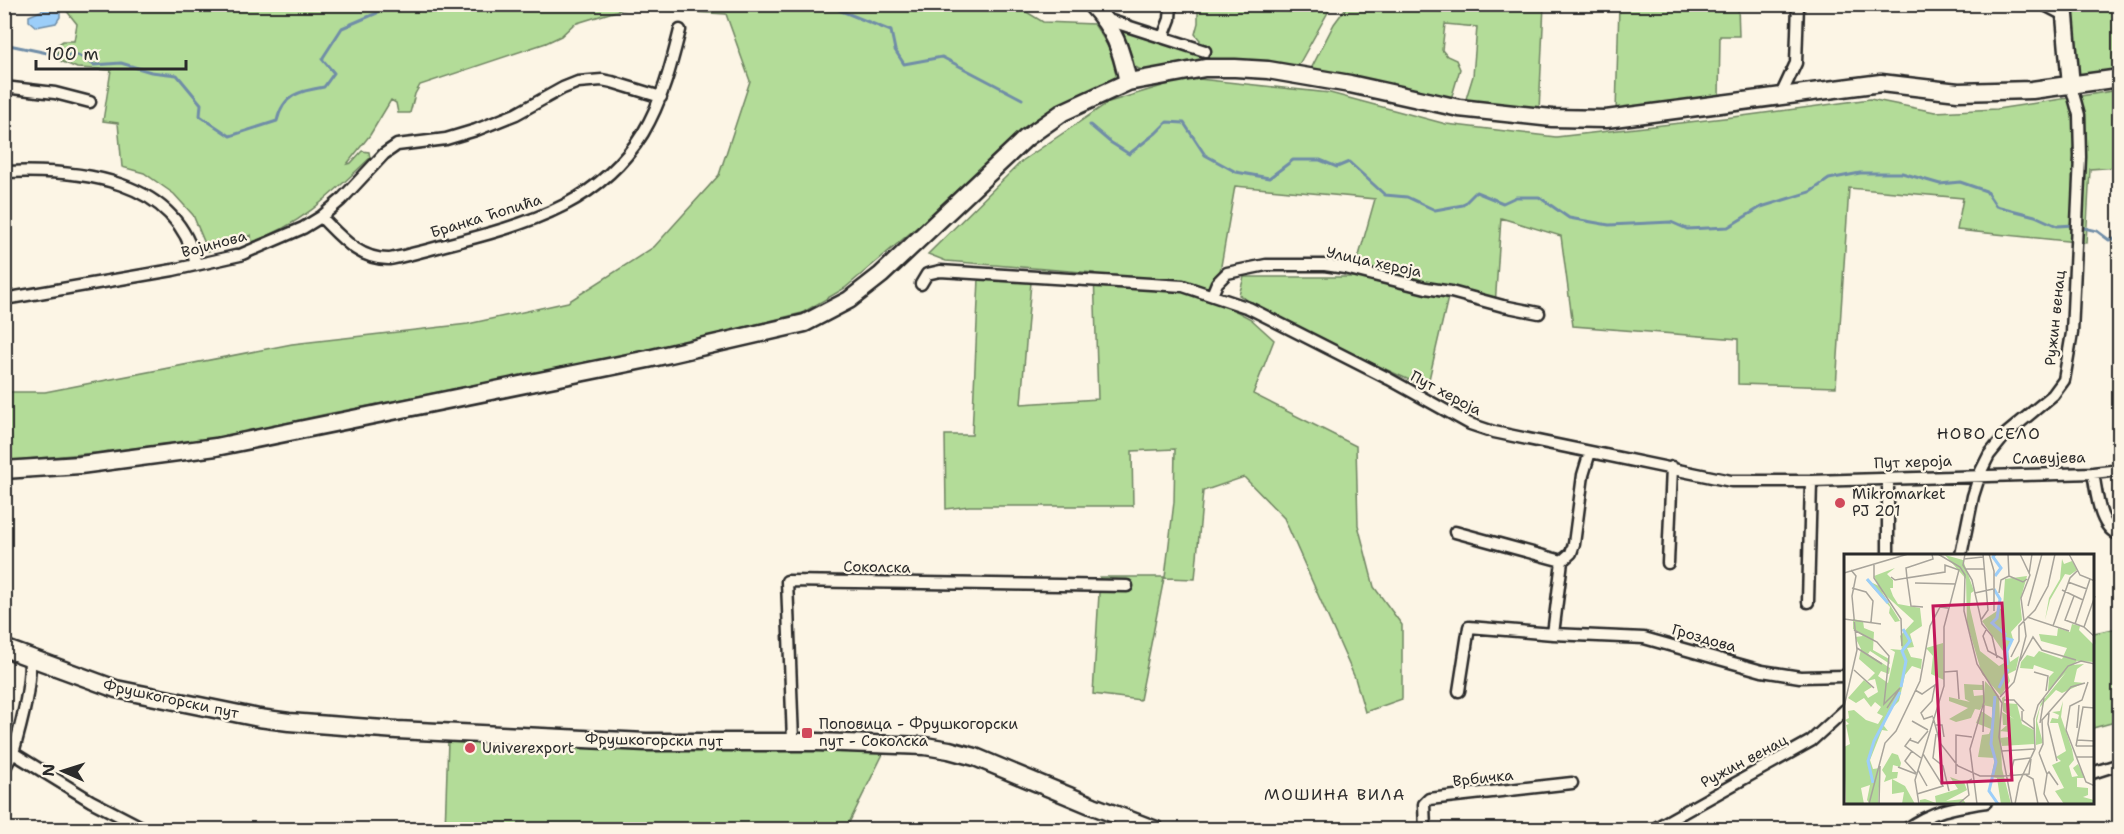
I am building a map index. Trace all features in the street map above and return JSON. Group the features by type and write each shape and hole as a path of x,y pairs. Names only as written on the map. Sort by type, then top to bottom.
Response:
{"main road":[{"path":"1090,4 1105,19 1121,51 1128,82"},
{"path":"2064,10 2071,86"},
{"path":"4,470 80,465 216,447 660,357 805,323 849,300 881,275 1026,138 1042,126 1082,102 1128,82 1205,68 1268,70 1350,84 1459,108 1552,118 1606,119 1881,83 1958,92 2032,90 2120,78"},
{"name":"Фрушкогорски пут","path":"4,648 116,689 289,722 398,730 646,742 793,741 925,746 975,757 1156,830"}],"street":[{"path":"1163,37 1170,19 1171,4"},
{"path":"1781,95 1796,63 1798,4"},
{"path":"2043,4 2064,10"},
{"path":"1105,19 1206,51"},
{"name":"Бранка Ћопића","path":"321,217 352,247 364,255 381,259 399,257 497,232 563,207 604,179 626,156 642,134 661,97 680,30"},
{"name":"Војинова","path":"4,299 240,255 303,228 321,217 341,200 391,148 397,145 446,139 470,133 516,114 578,82 596,80 612,82 661,97"},
{"name":"Ружин венац","path":"1961,554 1973,496 1979,475 1989,455 2006,434 2053,395 2064,380 2072,333 2080,157 2079,115 2071,86"},
{"path":"4,87 56,93 90,102"},
{"path":"4,172 77,174 143,193 161,204 183,230 192,247 196,265"},
{"name":"Улица хероја","path":"1212,295 1217,283 1227,273 1266,265 1325,265 1539,313"},
{"name":"Пут хероја","path":"921,284 927,274 940,271 1183,286 1249,308 1470,424 1494,432 1731,481 1811,481 1979,475"},
{"path":"1554,634 1562,561 1571,553 1574,544 1583,475 1590,452"},
{"path":"1668,563 1672,467"},
{"name":"Славујева","path":"1979,475 2093,473 2120,470"},
{"path":"2093,473 2106,525 2112,532 2120,535"},
{"path":"1888,478 1888,554"},
{"path":"1808,602 1811,481"},
{"path":"1455,532 1562,561"},
{"name":"Соколска","path":"793,741 787,581 1127,586"},
{"name":"Гроздова","path":"1459,691 1469,627 1644,638 1762,671 1800,677 1844,676"},
{"path":"4,769 12,753 26,702 30,681 30,659"},
{"name":"Ружин венац","path":"1652,830 1811,741 1844,711"},
{"path":"12,753 91,801 147,830"},
{"path":"2094,772 2120,764"},
{"name":"Врбичка","path":"1425,830 1424,804 1430,799 1572,783"},
{"path":"1905,830 1923,817 1949,807 1971,804"}],"green space":[{"path":"62,5 1015,5 1043,22 1094,24 1110,49 1120,77 954,196 845,288 802,313 647,351 215,438 95,453 5,461 5,392 45,392 292,344 468,324 568,302 654,247 719,175 750,81 726,14 626,8 574,24 561,36 546,43 420,85 410,113 398,113 396,103 391,100 370,135 347,164 351,163 362,151 369,152 370,158 316,207 270,235 252,242 251,235 236,243 208,251 193,215 174,194 144,173 122,167 118,123 103,121 111,70 77,68 58,60 57,45 63,41 74,41 77,24"},
{"path":"1198,5 1332,5 1298,66 1236,60 1150,71 1142,70 1131,63 1122,39 1122,29 1195,49 1200,40 1195,34 1198,23"},
{"path":"1348,5 1544,5 1539,111 1465,102 1473,76 1477,27 1445,24 1442,50 1447,56 1456,60 1460,69 1451,99 1311,69 1334,24"},
{"path":"1619,5 1738,5 1739,36 1720,36 1719,98 1616,112"},
{"path":"2072,5 2119,5 2119,71 2079,77"},
{"path":"1189,78 1330,93 1446,124 1556,137 1870,99 1935,112 1997,109 2119,90 2119,167 2090,169 2086,243 1957,230 1963,198 1849,188 1836,387 1738,384 1738,339 1573,326 1561,236 1501,218 1495,306 1449,293 1427,388 1286,324 1239,295 1244,277 1353,277 1375,199 1235,186 1215,300 1251,319 1274,340 1253,394 1356,446 1358,525 1374,587 1402,625 1402,699 1365,712 1355,678 1284,518 1244,477 1203,491 1195,579 1164,578 1140,700 1093,694 1100,577 1165,577 1174,502 1175,449 1132,451 1133,506 969,506 946,509 945,435 972,435 979,278 1031,282 1021,404 1098,399 1094,273 946,261 928,254 1022,161 1109,102"},
{"path":"2119,628 2119,721 2094,728 2094,633"},
{"path":"448,740 884,752 846,829 445,830"}],"water":[{"path":"46,5 60,7 60,17 56,23 36,27 29,21 29,16 41,11"}],"waterway":[{"path":"4,44 57,55 78,55 94,65 121,63 151,72 177,75 201,104 200,116 230,136 277,121 288,99 300,92 324,87 334,73 322,59 342,28 377,13 379,4"},
{"path":"409,4 426,8 428,4"},
{"path":"837,4 839,10 891,31 895,50 904,64 942,57 1022,99"},
{"path":"1090,125 1129,154 1167,122 1184,123 1205,155 1236,172 1269,178 1293,160 1320,160 1337,167 1349,162 1385,195 1407,197 1435,210 1463,205 1476,192 1503,203 1516,197 1539,197 1569,218 1609,225 1671,222 1687,229 1728,227 1761,207 1810,192 1829,179 1860,173 1902,173 1940,184 1960,182 1986,191 1996,206 2035,216 2057,226 2074,225"},
{"path":"2080,227 2097,231 2109,240 2120,238"}],"place":[{"name":"Mikromarket PJ 201","path":"1840,503"},
{"name":"Поповица - Фрушкогорски пут - Соколска","path":"807,733"},
{"name":"Univerexport","path":"470,748"}],"district":[{"name":"НОВО СЕЛО","path":"1989,433"},
{"name":"МОШИНА ВИЛА","path":"1335,794"}]}
